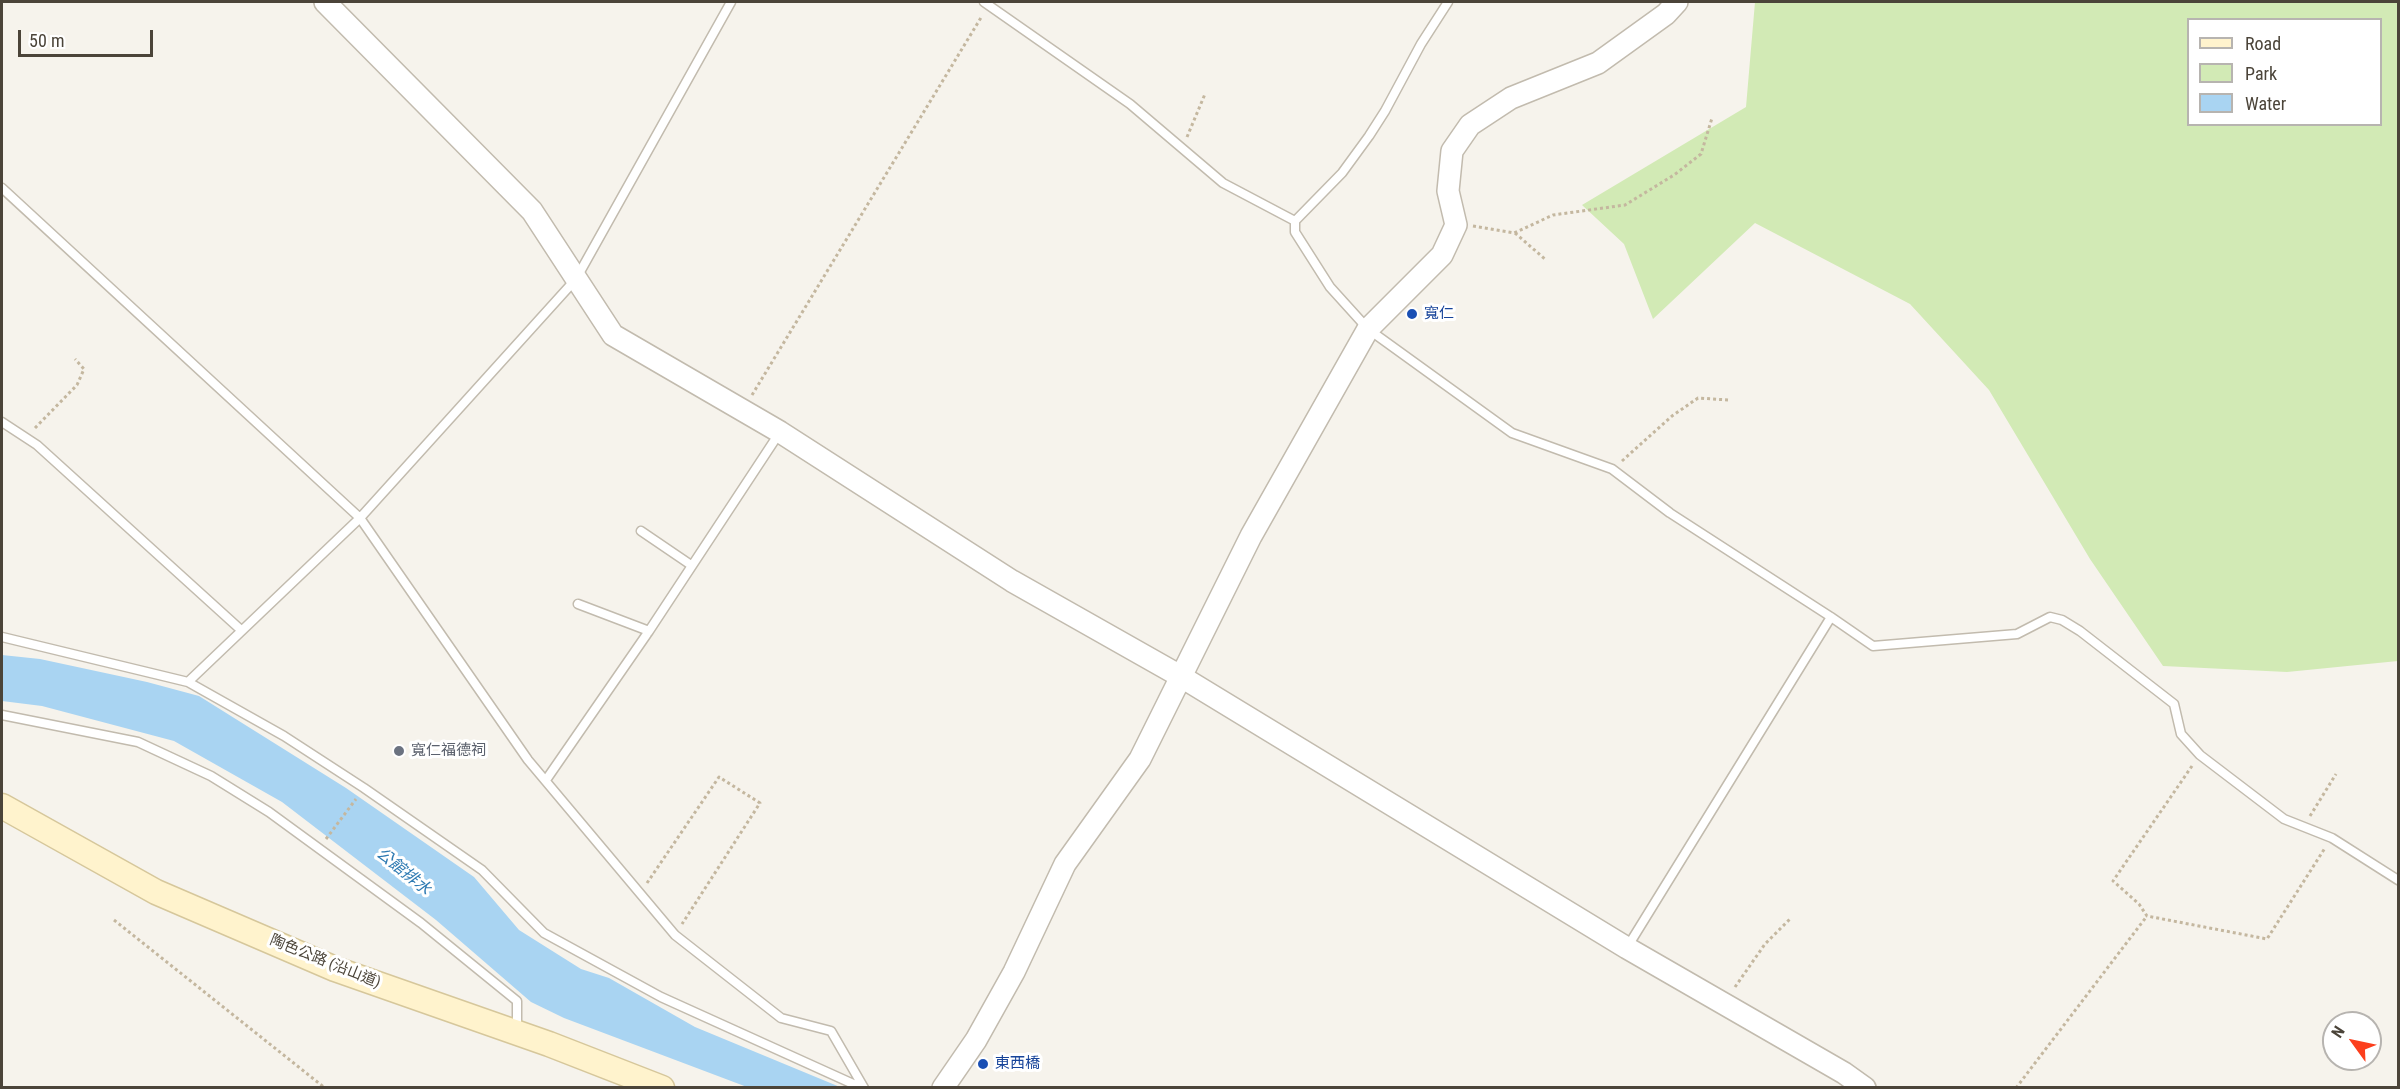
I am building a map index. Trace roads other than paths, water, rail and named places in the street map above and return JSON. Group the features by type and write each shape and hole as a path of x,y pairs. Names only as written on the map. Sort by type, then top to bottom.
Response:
{"main road":[{"name":"陶色公路 (沿山道)","path":"2,806 156,892 335,969 517,1033 662,1088"}],"street":[{"path":"325,2 532,211 613,335 780,432 1012,581 1180,676 1627,948 1844,1073 1865,1088"},
{"path":"943,1088 976,1040 1014,972 1065,864 1140,759 1251,536 1368,329 1442,255 1456,225 1449,191 1452,151 1470,125 1511,98 1598,63 1666,14 1677,2"}],"lane":[{"path":"188,682 360,518 576,279 731,2"},
{"path":"1448,2 1420,44 1385,111 1369,136 1342,173 1295,221 1295,232 1330,287 1368,329 1512,433 1612,470 1670,513 1873,646 2018,634 2050,617 2062,620 2080,631 2174,704 2181,734 2200,755 2284,819 2332,838 2398,880"},
{"path":"986,3 1130,104 1223,183 1295,221"},
{"path":"2,188 360,518 528,760 675,935 781,1018 831,1031 863,1088"},
{"path":"2,422 37,445 241,630"},
{"path":"546,780 649,631 780,432"},
{"path":"641,531 691,565"},
{"path":"578,604 649,631"},
{"path":"1627,948 1831,617"},
{"path":"2,637 188,682 284,736 482,870 544,933 661,997 863,1088"},
{"path":"2,715 138,742 211,776 319,848 421,923 517,1001 517,1033"}],"water":[{"name":"公館排水","path":"2,655 40,659 147,682 199,696 346,788 474,877 519,930 581,969 609,978 695,1027 840,1087 747,1087 564,1018 531,1002 436,920 282,802 174,741 42,706 2,701"}],"place":[{"name":"寬仁","path":"1412,314"},
{"name":"寬仁福德祠","path":"399,751"},
{"name":"東西橋","path":"983,1064"}]}
